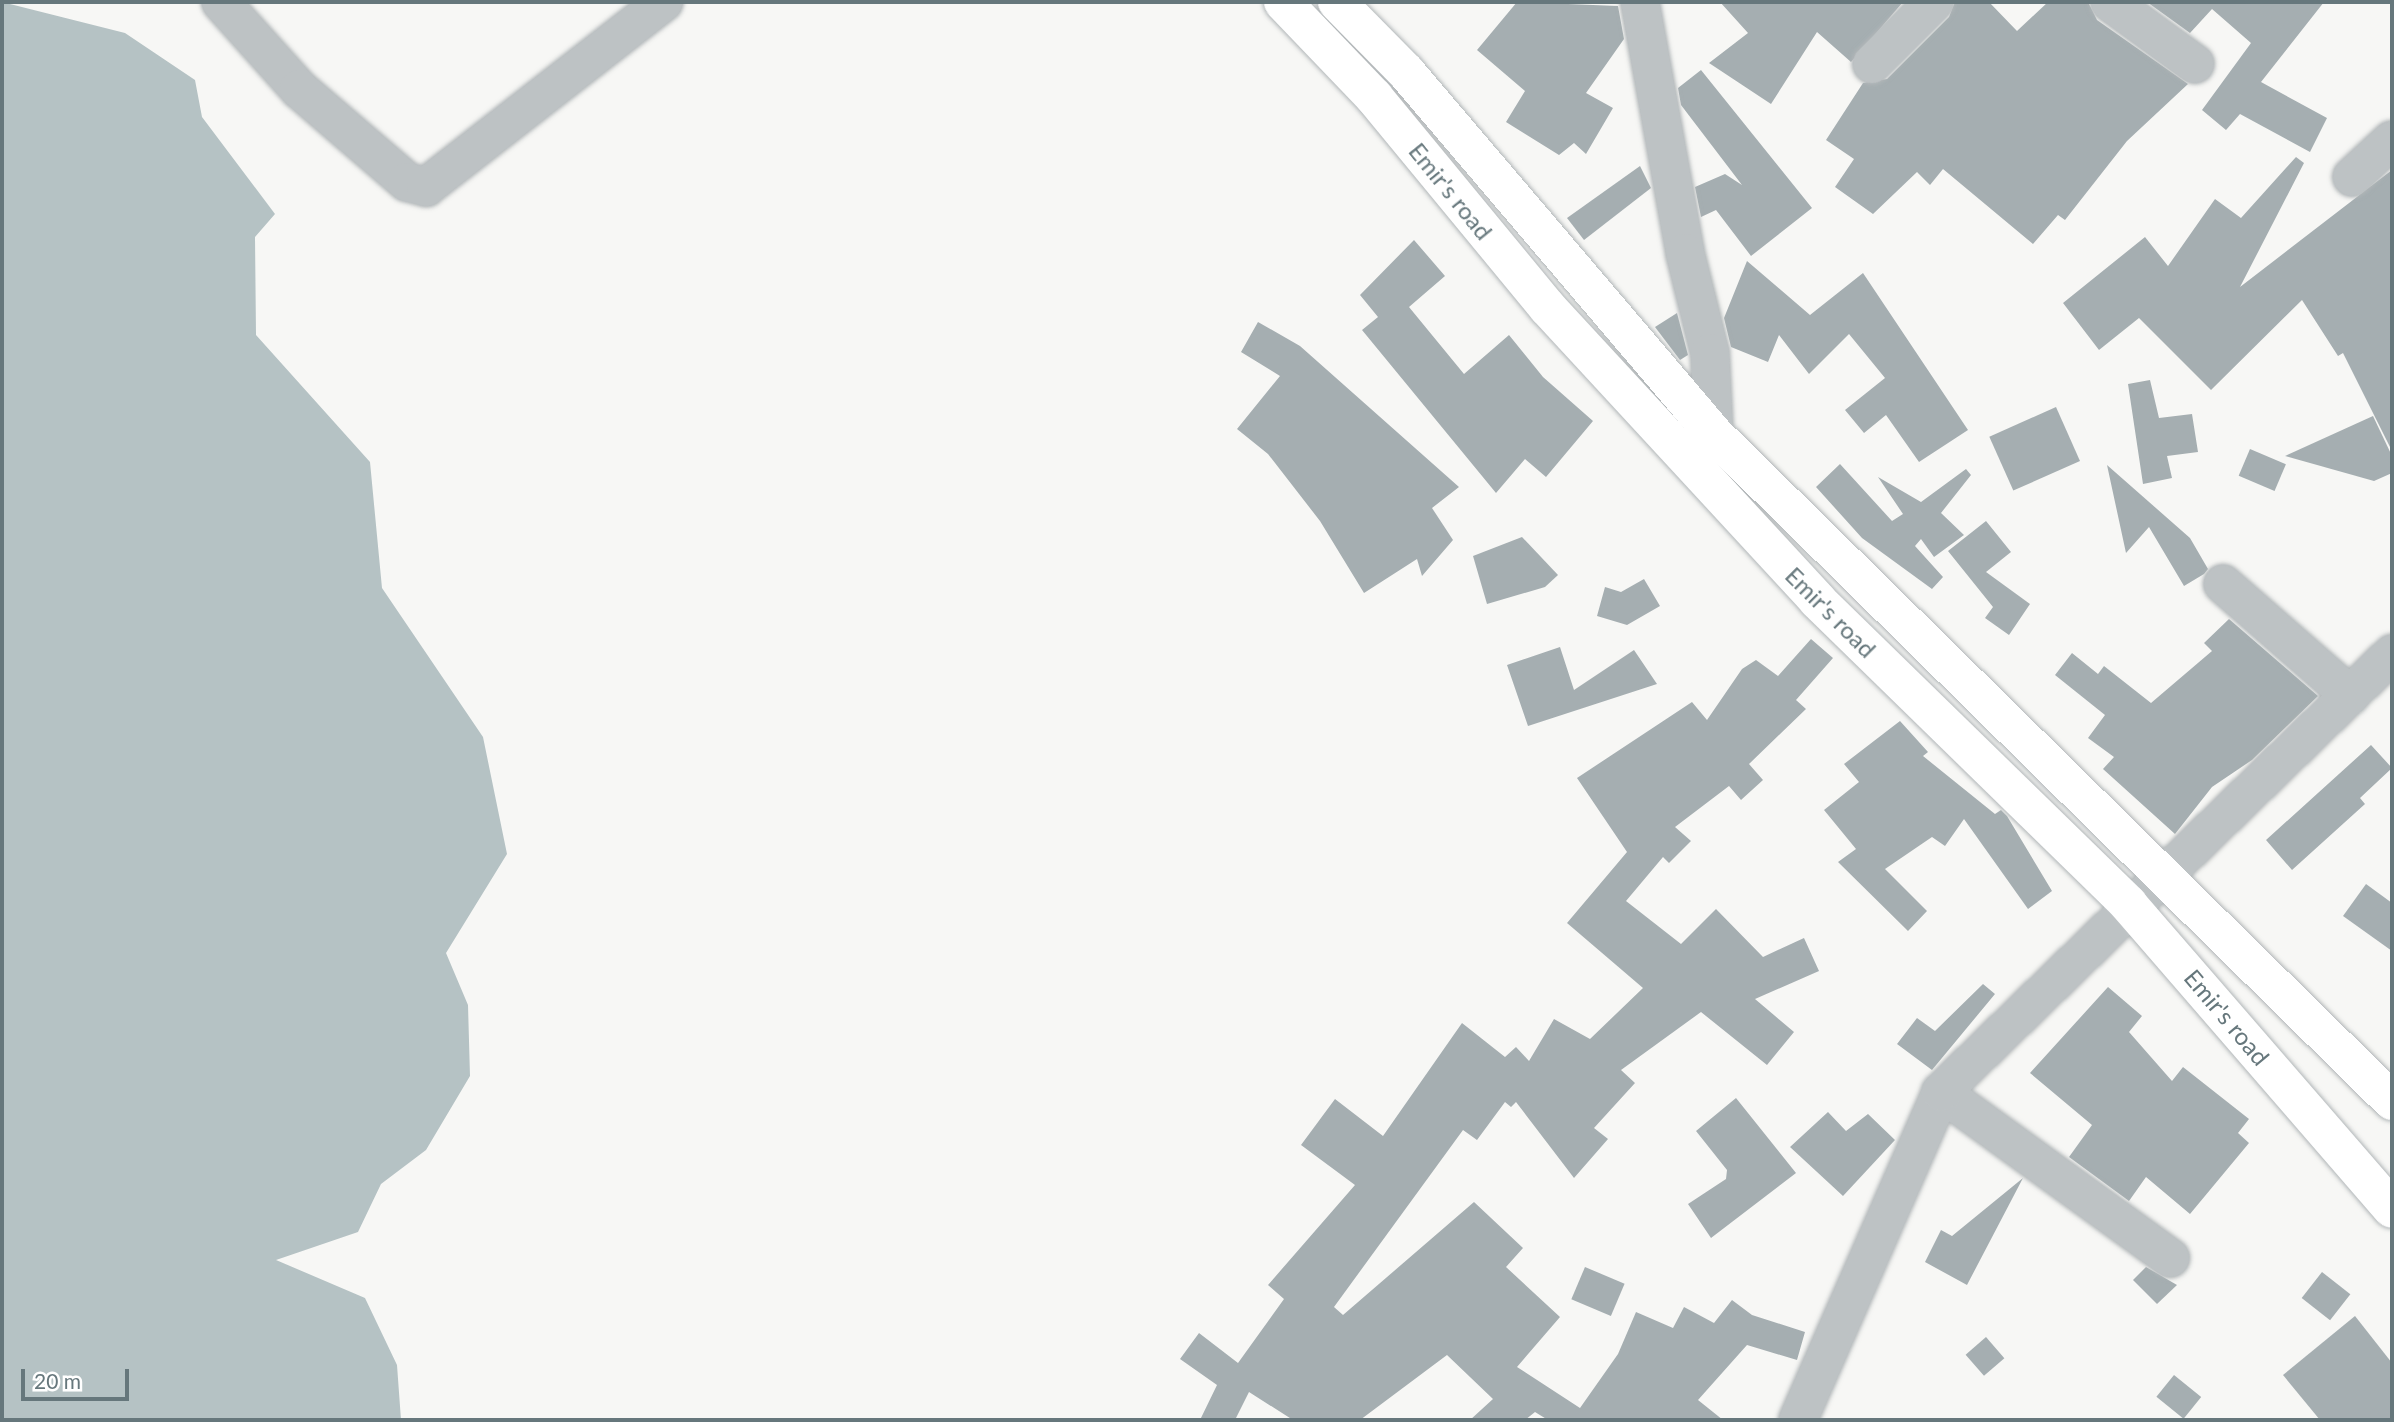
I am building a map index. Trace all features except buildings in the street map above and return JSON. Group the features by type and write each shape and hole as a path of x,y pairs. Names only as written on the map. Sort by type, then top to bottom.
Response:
{"main road":[{"name":"Emir's road","path":"1283,2 1374,97 1548,308 1817,600 2128,904 2392,1209"},
{"name":"Emir's road","path":"1337,2 1406,72 1714,434 1846,569 2167,876 2392,1101"}],"street":[{"path":"229,4 299,89 407,182 426,187 664,2"},
{"path":"1640,2 1685,253 1710,353 1714,434"},
{"path":"1872,64 1934,2"},
{"path":"2110,2 2194,64"},
{"path":"2352,177 2392,141"},
{"path":"2223,584 2350,695"},
{"path":"1798,1420 1941,1092 2128,904 2167,876 2392,654"},
{"path":"1941,1092 2170,1258"}],"shaded area":[{"path":"2,2 125,33 195,80 202,117 275,214 255,237 256,335 370,462 382,588 483,737 507,854 446,953 468,1005 470,1076 426,1150 381,1184 358,1232 276,1260 365,1298 397,1365 401,1420 2,1420"}]}
